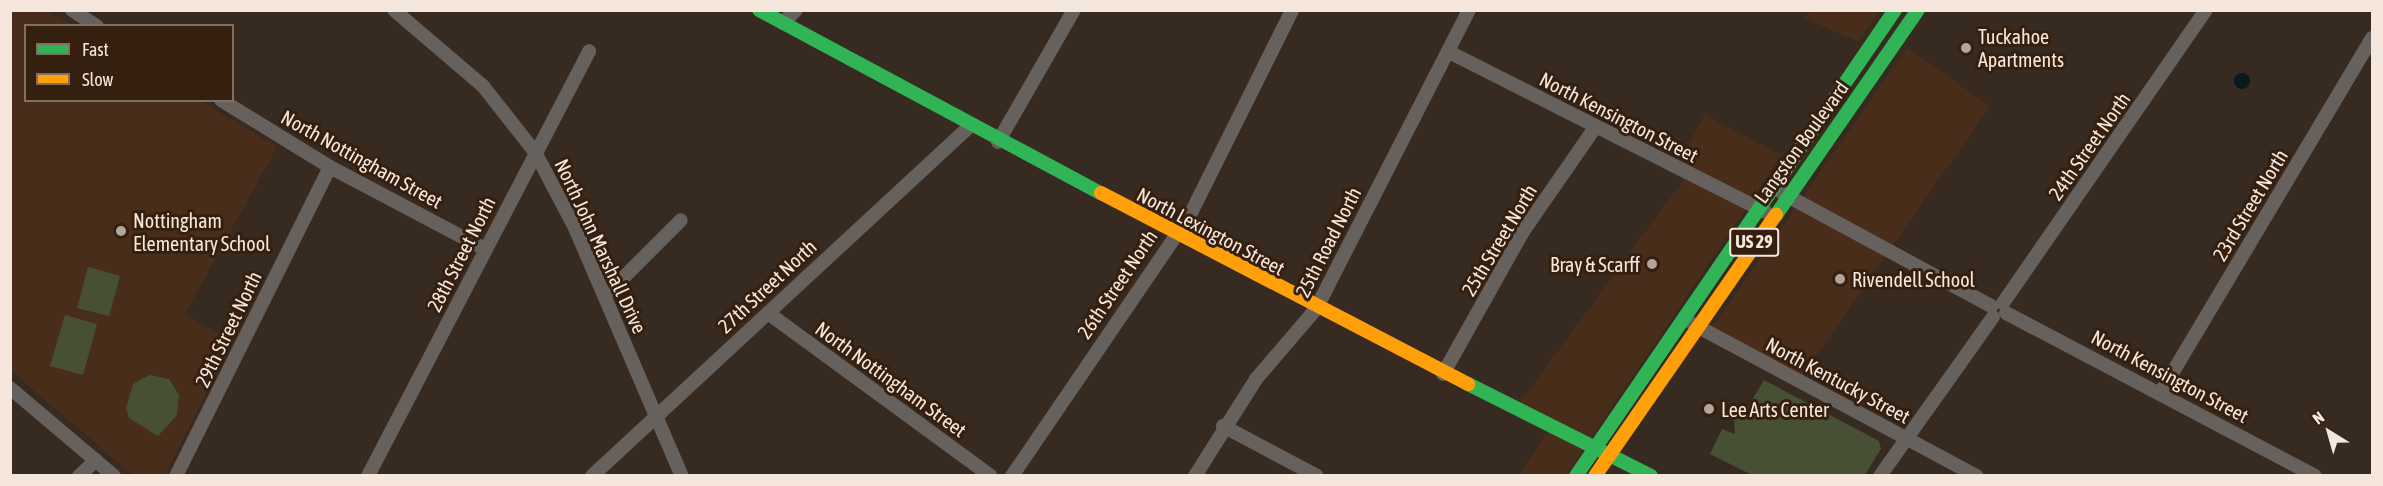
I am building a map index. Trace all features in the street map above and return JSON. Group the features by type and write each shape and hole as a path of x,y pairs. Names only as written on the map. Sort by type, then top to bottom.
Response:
{"main road":[{"name":"North Lexington Street","path":"759,10 998,142 1317,309 1651,476"},
{"name":"Langston Boulevard","path":"1576,476 1895,10"},
{"name":"Langston Boulevard","path":"1594,476 1786,195 1918,10"}],"street":[{"path":"72,10 94,24"},
{"name":"North John Marshall Drive","path":"394,10 483,86 535,152 605,296 682,476"},
{"path":"783,23 796,10"},
{"path":"998,142 1074,10"},
{"name":"26th Street North","path":"1012,476 1175,234 1189,217 1292,10"},
{"name":"25th Road North","path":"1195,476 1223,426 1317,309 1469,10"},
{"name":"24th Street North","path":"1880,476 2206,10"},
{"name":"23rd Street North","path":"2161,392 2373,38"},
{"name":"28th Street North","path":"368,476 589,51"},
{"name":"North Kensington Street","path":"1449,52 1594,129 1758,209 1773,214"},
{"name":"North Nottingham Street","path":"223,102 330,167 485,249"},
{"name":"27th Street North","path":"592,476 655,415 768,314 969,126"},
{"name":"25th Street North","path":"1443,374 1522,233 1594,129"},
{"name":"29th Street North","path":"176,476 330,167"},
{"name":"North Kensington Street","path":"1772,188 1998,310 2161,392 2315,476"},
{"path":"605,296 681,219"},
{"name":"North Nottingham Street","path":"768,314 991,476"},
{"name":"North Kentucky Street","path":"1683,318 1977,476"},
{"path":"10,388 114,476"},
{"path":"1223,426 1317,476"},
{"path":"79,476 96,460"}],"shaded area":[{"name":"Nottingham Elementary School","path":"10,11 46,11 71,24 24,24 24,102 203,102 277,147 185,314 232,342 165,475 133,475 11,371"},
{"path":"1810,11 1879,11 1858,41 1804,18"},
{"path":"1907,48 1990,106 1800,379 1709,332"},
{"path":"2239,73 2245,73 2250,81 2248,87 2239,89 2234,84 2234,78"},
{"path":"1704,115 1782,155 1566,475 1520,475 1548,431 1513,412 1687,175 1676,169"}],"green space":[{"path":"88,267 120,276 109,316 77,308"},
{"path":"65,315 97,324 83,375 50,366"},
{"path":"150,375 169,379 179,395 177,415 158,436 129,418 126,408 133,384"},
{"path":"1764,380 1879,441 1881,449 1865,475 1752,475 1710,454 1722,429 1735,434 1734,419 1757,417 1746,410"}],"traffic: fast":[{"path":"759,10 1101,193"},
{"path":"1576,476 1895,10"},
{"path":"1776,215 1918,10"},
{"path":"1468,384 1651,476"}],"traffic: slow":[{"path":"1101,193 1468,384"},
{"path":"1595,476 1776,215"}],"place":[{"name":"Tuckahoe Apartments","path":"1966,48"},
{"name":"Nottingham Elementary School","path":"121,231"},
{"name":"Bray & Scarff","path":"1652,264"},
{"name":"Rivendell School","path":"1840,279"},
{"name":"Lee Arts Center","path":"1709,409"}]}
